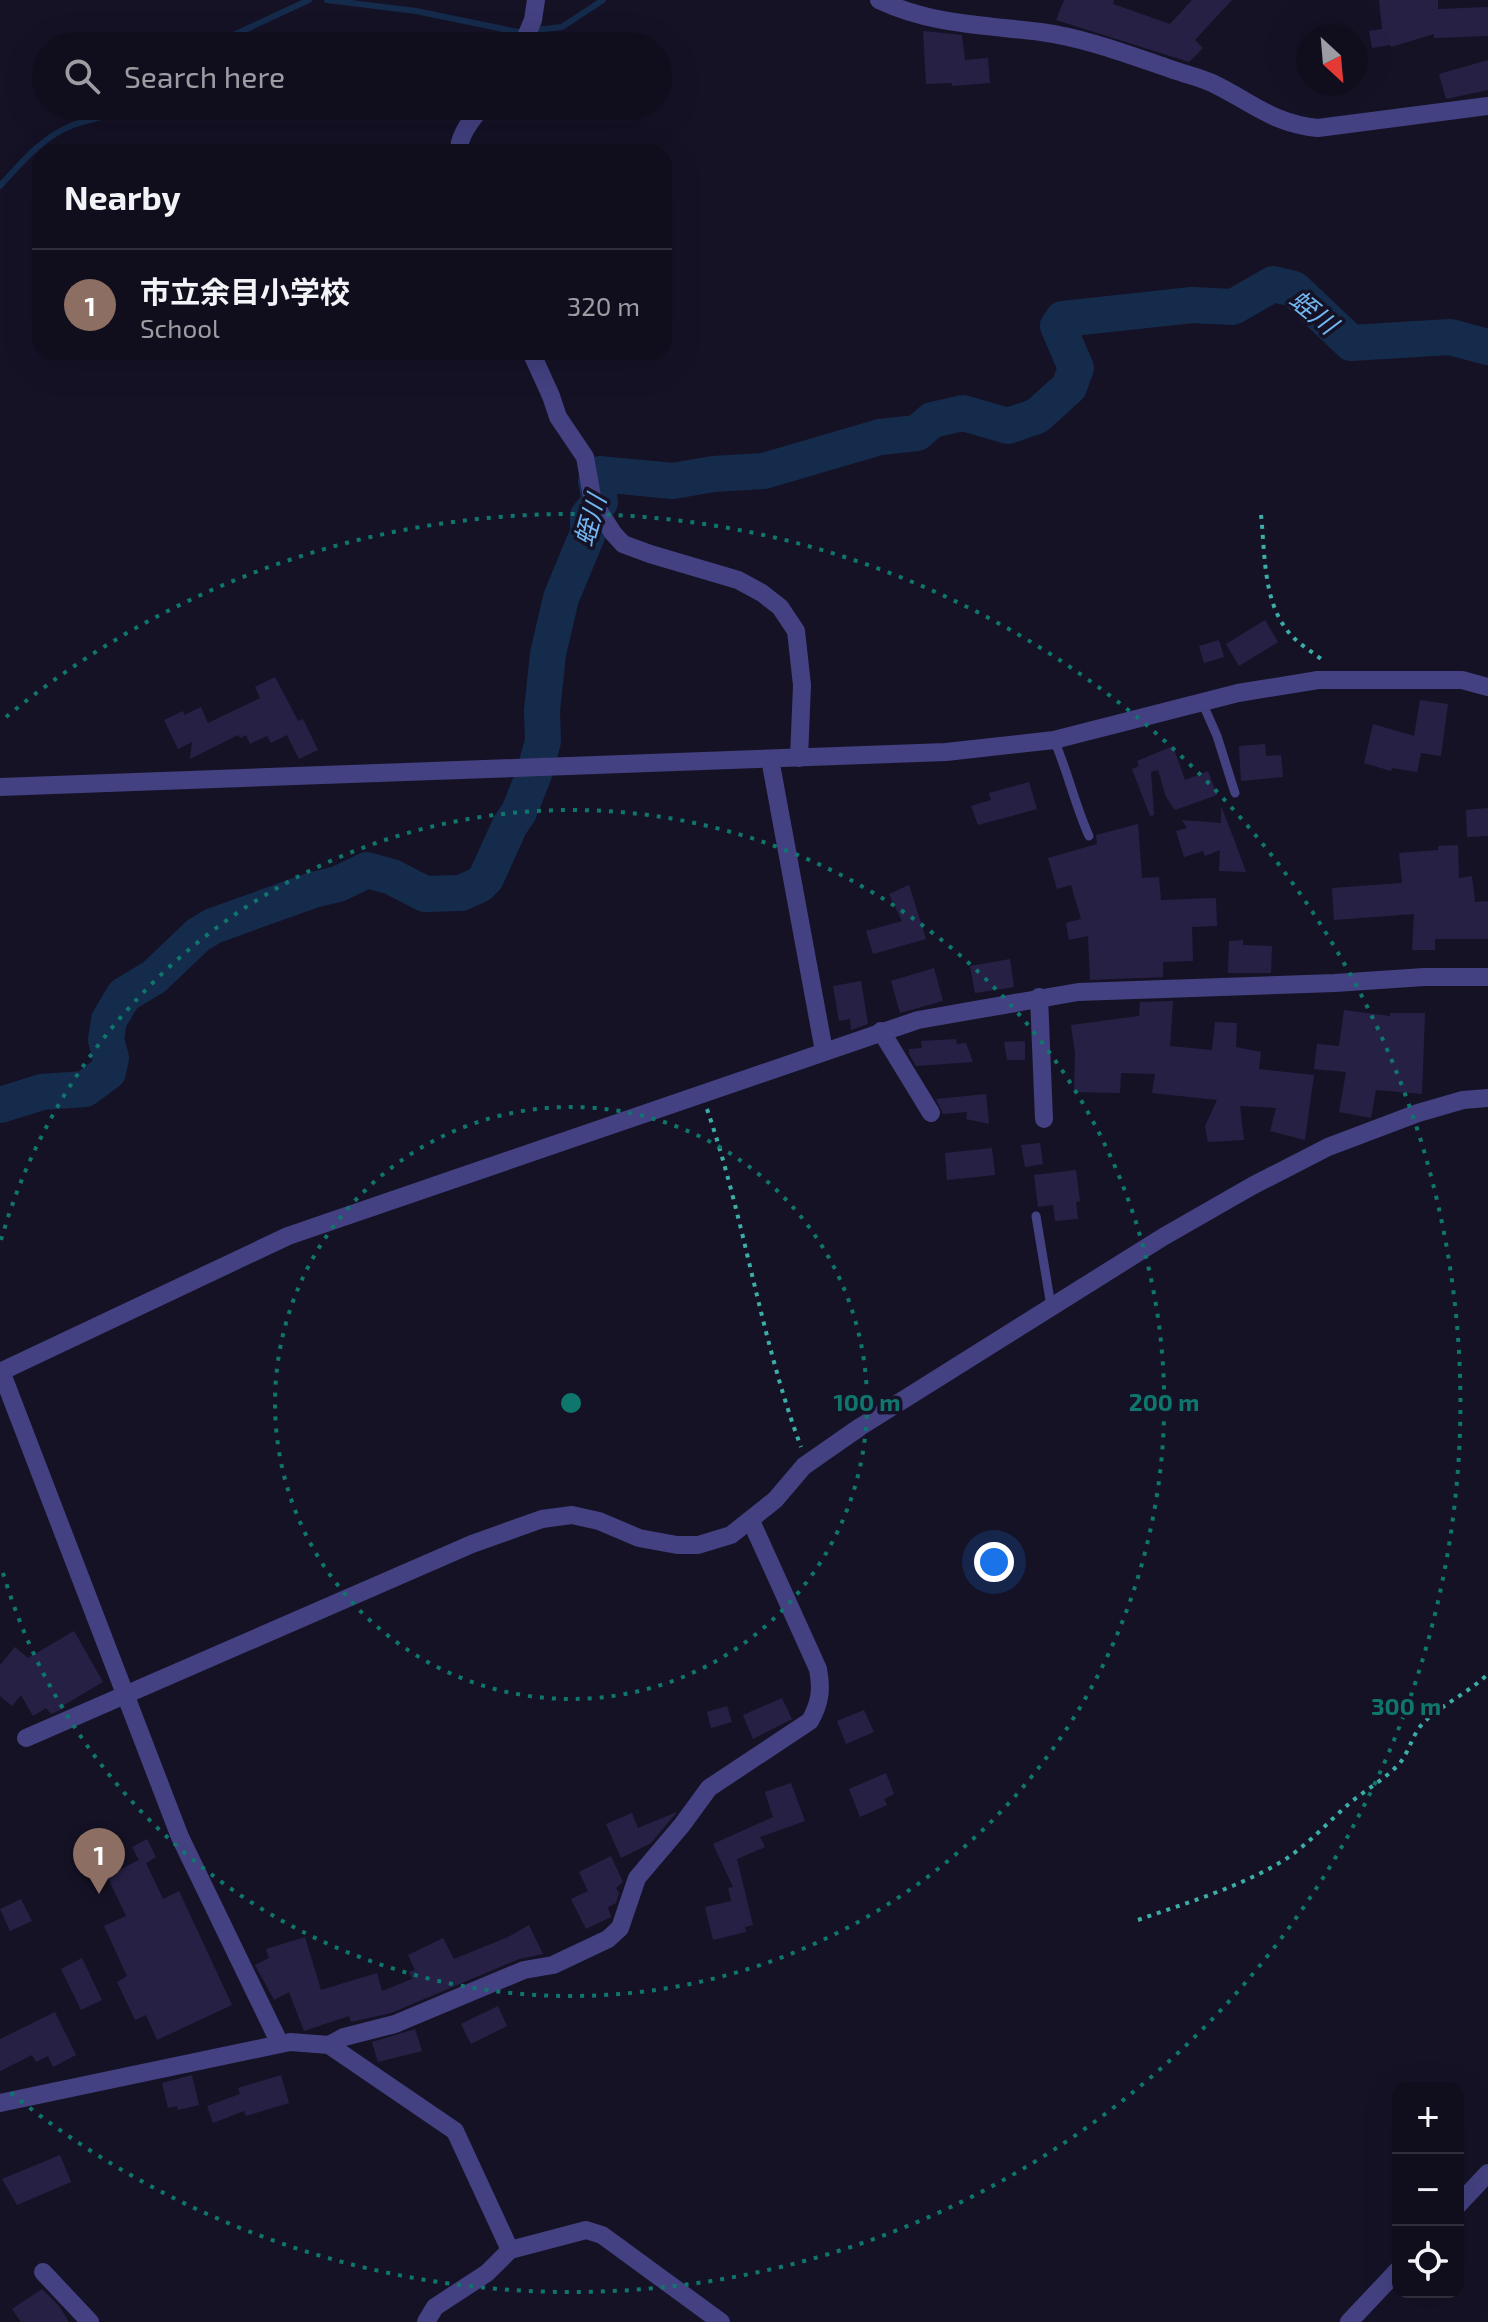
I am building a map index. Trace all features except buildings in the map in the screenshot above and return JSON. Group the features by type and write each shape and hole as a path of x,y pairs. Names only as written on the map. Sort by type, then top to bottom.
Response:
{"street":[{"path":"528,32 536,0"},
{"path":"879,0 907,13 964,25 1044,33 1098,44 1211,82 1272,117 1298,126 1318,128 1488,106"},
{"path":"459,144 472,120"},
{"path":"535,360 558,417 585,457 596,507 623,544 738,580 780,607 796,631 802,685 799,758"},
{"path":"0,787 946,752 1054,740 1238,693 1336,680 1462,680 1488,687"},
{"path":"770,759 824,1051"},
{"path":"280,2044 180,1837 1,1371 288,1236 918,1020 1078,992 1488,977"},
{"path":"1039,997 1044,1119"},
{"path":"881,1031 931,1113"},
{"path":"26,1738 472,1544 542,1519 572,1515 599,1521 639,1538 677,1545 698,1545 731,1535 775,1500 807,1464 860,1427 1051,1306 1227,1200 1328,1147 1418,1113 1463,1100 1488,1098"},
{"path":"329,2045 344,2037 395,2024 524,1970 553,1965 608,1939 620,1928 637,1878 709,1788 810,1721 819,1705 821,1686 818,1669 751,1521"},
{"path":"0,2103 290,2042 329,2045 455,2131 510,2250"},
{"path":"1464,2199 1488,2173"},
{"path":"426,2322 435,2307 487,2273 510,2250 586,2230 602,2235 721,2322"},
{"path":"43,2272 90,2322"},
{"path":"1349,2322 1392,2276"}],"lane":[{"path":"1202,702 1217,736 1235,793"},
{"path":"1054,740 1089,836"},
{"path":"1036,1216 1051,1306"}],"path":[{"path":"1261,515 1267,574 1275,609 1287,631 1329,665 1336,680"},
{"path":"702,1093 727,1167 782,1396 807,1464"},
{"path":"1138,1920 1220,1890 1292,1854 1390,1772 1407,1753 1418,1729 1428,1718 1465,1694 1488,1674"}],"waterway":[{"path":"240,32 309,0"},
{"path":"327,0 416,11 518,32 562,27 603,0"},
{"path":"41,144 62,130 90,120"},
{"path":"0,186 32,152"},
{"name":"蛭川","path":"0,1105 42,1092 85,1089 108,1072 111,1058 106,1040 109,1020 124,995 154,977 198,935 213,926 338,884 367,870 392,877 425,894 461,893 479,885 486,878 534,774 543,741 542,710 548,654 561,598 588,533 588,516 600,502 596,481 599,474 673,481 713,474 764,471 880,437 917,433 932,420 963,413 1008,426 1037,416 1069,387 1076,368 1058,326 1063,319 1192,305 1233,307 1273,284 1294,289 1351,343 1450,337 1488,347"}],"place":[{"name":"市立余目小学校","path":"99,1894"}]}
